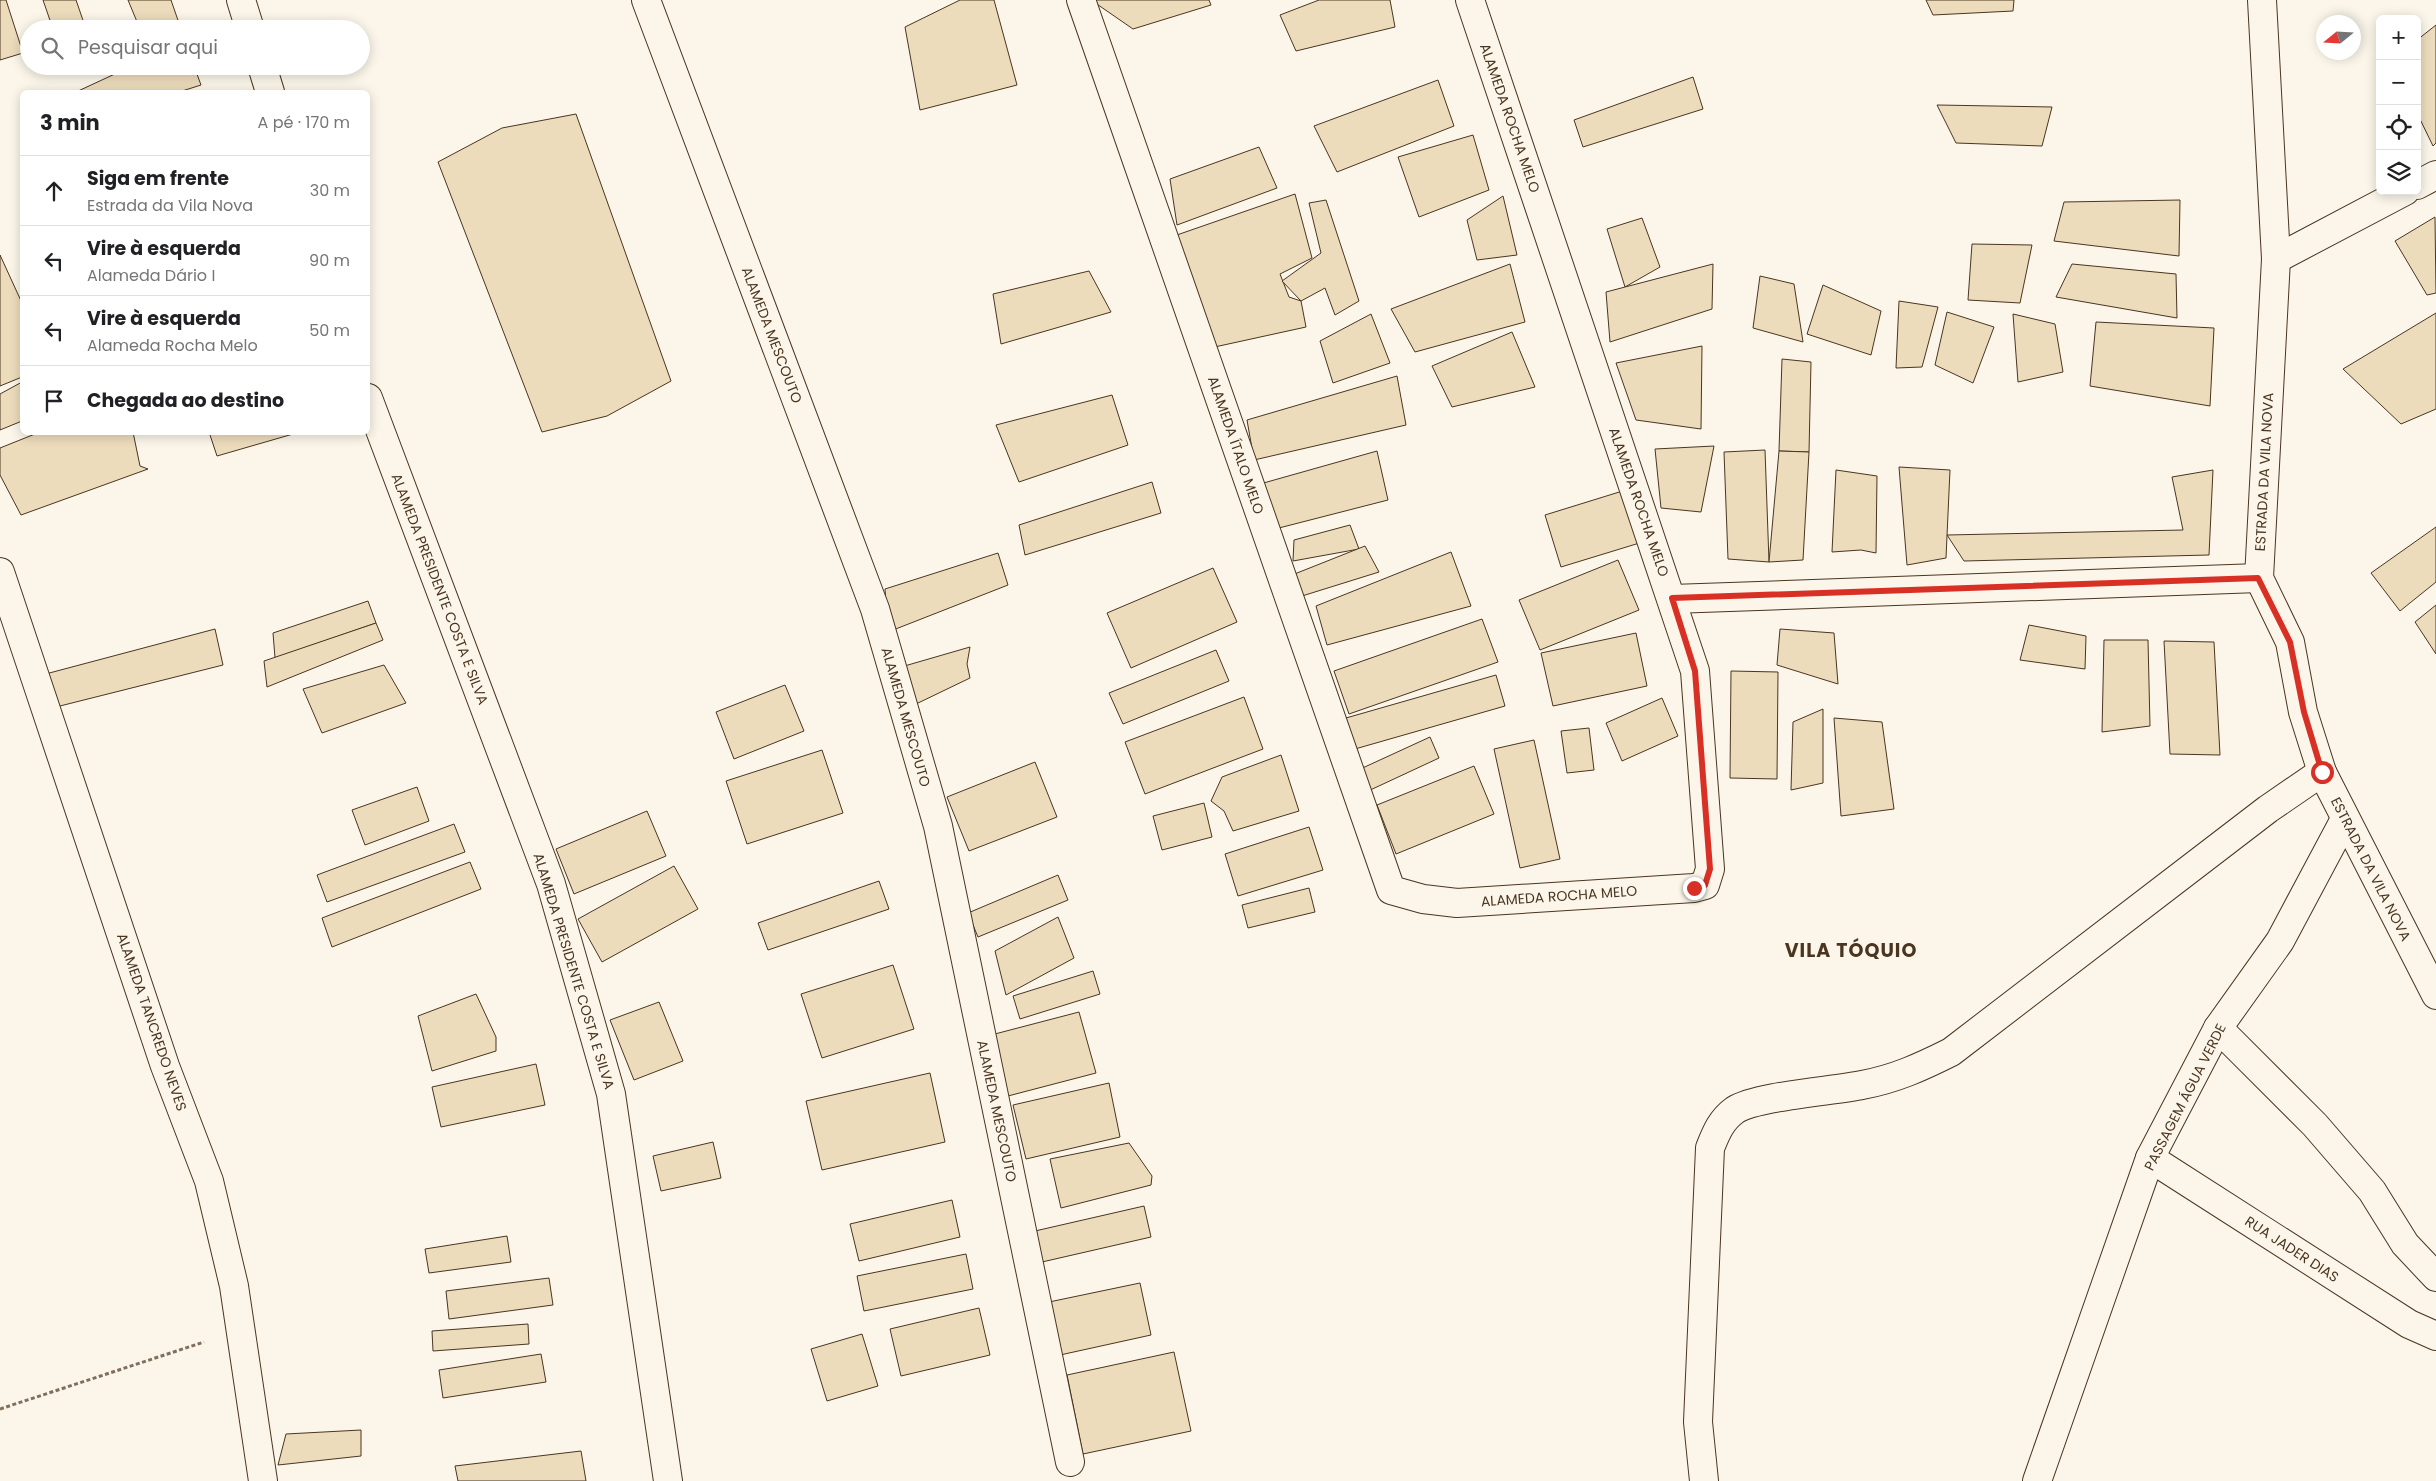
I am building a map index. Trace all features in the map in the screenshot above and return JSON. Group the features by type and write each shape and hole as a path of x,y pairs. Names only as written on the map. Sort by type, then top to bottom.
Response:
{"street":[{"path":"241,0 247,20"},
{"name":"ALAMEDA MESCOUTO","path":"646,0 875,609 916,750 938,826 1070,1462"},
{"name":"ALAMEDA ÍTALO MELO","path":"1081,0 1391,890"},
{"name":"ALAMEDA ROCHA MELO","path":"1391,890 1423,899 1457,903 1694,888 1705,885 1710,869 1695,671 1470,0"},
{"name":"ESTRADA DA VILA NOVA","path":"2262,0 2276,259 2258,578 2290,642 2304,712 2322,772 2436,995"},
{"path":"265,75 269,90"},
{"path":"2421,183 2436,175"},
{"path":"2276,259 2397,195"},
{"name":"ALAMEDA PRESIDENTE COSTA E SILVA","path":"370,403 551,884 611,1094 668,1481"},
{"name":"ALAMEDA TANCREDO NEVES","path":"0,572 165,1066 209,1181 234,1286 263,1481"},
{"path":"1672,598 2258,578"},
{"path":"1704,1481 1698,1422 1710,1148 1719,1126 1736,1110 1758,1102 1882,1080 1910,1073 1951,1052 2268,809 2322,772"},
{"name":"PASSAGEM ÁGUA VERDE","path":"2037,1481 2150,1158 2218,1028 2280,941 2345,819"},
{"path":"2218,1028 2315,1125 2372,1191 2405,1244 2436,1276"},
{"name":"RUA JADER DIAS","path":"2150,1158 2409,1324 2436,1336"}],"path":[{"path":"0,1409 240,1330"}],"building":[{"path":"0,0 6,0 20,44 20,54 0,60"},
{"path":"43,0 76,0 83,20 50,20"},
{"path":"128,0 171,0 178,20 136,20"},
{"path":"960,0 994,0 1017,85 920,110 905,27"},
{"path":"1091,0 1209,0 1211,5 1133,29"},
{"path":"1319,0 1390,0 1395,27 1296,51 1280,15"},
{"path":"1926,0 2014,0 2013,11 1933,15"},
{"path":"2436,25 2436,143 2433,146 2421,121 2421,37"},
{"path":"113,75 197,75 201,85 185,90 80,90"},
{"path":"1693,77 1703,109 1583,147 1574,120"},
{"path":"1438,80 1454,126 1337,172 1314,126"},
{"path":"1937,105 2052,107 2042,146 1956,143"},
{"path":"576,114 671,381 607,416 542,432 438,162 502,128"},
{"path":"1473,135 1489,190 1419,217 1398,157"},
{"path":"1259,147 1277,188 1177,225 1170,179"},
{"path":"1295,194 1312,258 1280,274 1289,297 1301,301 1306,327 1210,348 1174,236"},
{"path":"1503,196 1517,255 1477,260 1467,220"},
{"path":"1326,200 1359,301 1335,315 1325,288 1301,301 1282,281 1321,253 1309,203"},
{"path":"2180,200 2179,256 2054,241 2064,202"},
{"path":"2435,217 2436,293 2427,295 2395,241"},
{"path":"1642,218 1660,267 1625,287 1607,229"},
{"path":"1972,244 2032,245 2020,303 1968,300"},
{"path":"0,255 20,299 20,378 0,386"},
{"path":"1510,264 1525,322 1415,352 1391,309"},
{"path":"1713,264 1712,309 1610,342 1606,292"},
{"path":"2072,264 2176,274 2177,318 2056,297"},
{"path":"1089,271 1111,312 1001,344 993,294"},
{"path":"1760,276 1794,284 1803,342 1753,328"},
{"path":"1823,285 1881,311 1871,355 1807,334"},
{"path":"1899,301 1938,307 1922,367 1896,368"},
{"path":"1947,312 1994,327 1973,383 1935,365"},
{"path":"2436,313 2436,409 2401,424 2343,369"},
{"path":"1371,314 1390,363 1333,383 1320,341"},
{"path":"2013,314 2055,324 2063,372 2018,382"},
{"path":"2096,322 2214,328 2210,406 2090,386"},
{"path":"1512,332 1535,387 1452,407 1432,366"},
{"path":"1702,346 1701,429 1636,420 1616,363"},
{"path":"1782,359 1811,362 1809,452 1779,451"},
{"path":"1397,376 1406,425 1254,460 1247,420"},
{"path":"20,383 20,422 0,430 0,394"},
{"path":"1112,395 1128,445 1019,482 996,425"},
{"path":"32,435 134,435 140,466 148,469 21,515 0,475 0,448"},
{"path":"210,435 290,435 217,456"},
{"path":"1714,446 1701,512 1661,508 1655,449"},
{"path":"1765,450 1769,562 1728,559 1724,452"},
{"path":"1377,451 1388,500 1275,529 1260,484"},
{"path":"1779,451 1809,452 1803,560 1769,562"},
{"path":"1899,467 1950,470 1946,558 1907,565"},
{"path":"1836,470 1877,476 1876,553 1861,550 1832,552"},
{"path":"2213,470 2209,555 1964,561 1947,535 2183,530 2172,477"},
{"path":"1152,482 1161,513 1025,555 1019,525"},
{"path":"1629,489 1646,541 1561,567 1545,515"},
{"path":"1350,525 1359,549 1293,561 1294,540"},
{"path":"2436,527 2436,582 2400,611 2371,573"},
{"path":"1365,546 1379,572 1302,596 1292,575"},
{"path":"1451,552 1471,606 1327,645 1316,606"},
{"path":"998,553 1008,585 888,632 885,589"},
{"path":"1618,560 1639,610 1540,650 1519,600"},
{"path":"1213,568 1237,622 1131,668 1107,613"},
{"path":"368,601 376,623 275,658 273,633"},
{"path":"2436,605 2436,654 2415,622"},
{"path":"1482,619 1498,662 1349,714 1334,671"},
{"path":"376,623 383,640 267,687 264,661"},
{"path":"2029,625 2086,636 2085,669 2020,660"},
{"path":"215,629 223,665 48,709 38,676"},
{"path":"1780,629 1834,633 1838,684 1777,665"},
{"path":"1636,633 1647,686 1553,706 1541,653"},
{"path":"2104,640 2148,640 2150,726 2102,732"},
{"path":"2164,641 2214,642 2220,755 2170,754"},
{"path":"970,647 967,664 970,678 916,704 901,667"},
{"path":"1216,650 1229,681 1123,724 1109,693"},
{"path":"384,665 406,703 322,733 303,689"},
{"path":"1731,671 1778,672 1777,779 1730,778"},
{"path":"1496,675 1505,706 1348,751 1339,720"},
{"path":"785,685 804,731 734,759 716,712"},
{"path":"1244,697 1263,749 1145,794 1125,742"},
{"path":"1662,698 1678,736 1622,761 1606,723"},
{"path":"1823,709 1823,783 1791,790 1793,722"},
{"path":"1834,718 1882,722 1894,809 1841,816"},
{"path":"1589,728 1594,770 1567,773 1561,731"},
{"path":"1430,737 1439,758 1366,792 1356,771"},
{"path":"1534,740 1560,859 1520,868 1494,749"},
{"path":"822,750 843,813 747,844 726,781"},
{"path":"1281,755 1299,811 1233,831 1224,811 1211,801 1222,777"},
{"path":"1035,762 1057,817 969,851 947,797"},
{"path":"1474,766 1494,814 1396,854 1377,805"},
{"path":"417,787 429,821 365,845 352,810"},
{"path":"1204,803 1212,837 1162,850 1153,816"},
{"path":"647,811 666,856 574,894 556,849"},
{"path":"454,824 465,852 327,902 317,875"},
{"path":"1309,827 1323,870 1238,896 1225,854"},
{"path":"470,862 481,889 332,947 322,918"},
{"path":"674,866 698,909 602,962 578,919"},
{"path":"1058,875 1068,900 978,937 968,913"},
{"path":"879,881 889,909 768,950 758,923"},
{"path":"1309,888 1315,912 1248,928 1242,905"},
{"path":"1058,917 1074,958 1006,995 995,951"},
{"path":"893,965 914,1029 822,1058 801,994"},
{"path":"1093,971 1100,994 1020,1019 1013,996"},
{"path":"476,994 496,1037 496,1051 432,1071 418,1016"},
{"path":"659,1002 683,1061 634,1080 610,1020"},
{"path":"1079,1012 1096,1073 1008,1096 991,1035"},
{"path":"536,1064 545,1105 441,1127 432,1087"},
{"path":"930,1073 945,1142 822,1170 806,1101"},
{"path":"1109,1083 1120,1137 1026,1159 1013,1105"},
{"path":"713,1142 721,1178 661,1191 653,1156"},
{"path":"1129,1143 1152,1176 1151,1185 1061,1208 1050,1159"},
{"path":"952,1200 960,1237 859,1261 850,1224"},
{"path":"1144,1206 1151,1237 1042,1262 1035,1231"},
{"path":"507,1236 511,1262 429,1273 425,1249"},
{"path":"966,1254 973,1289 864,1311 857,1276"},
{"path":"549,1278 553,1305 449,1319 446,1291"},
{"path":"1140,1283 1151,1335 1060,1355 1049,1302"},
{"path":"979,1308 990,1355 901,1376 890,1329"},
{"path":"528,1324 529,1344 433,1351 432,1331"},
{"path":"862,1334 878,1386 827,1401 811,1349"},
{"path":"1174,1352 1191,1431 1083,1454 1067,1375"},
{"path":"541,1354 546,1382 443,1398 439,1370"},
{"path":"361,1430 361,1456 278,1465 286,1434"},
{"path":"581,1451 586,1481 458,1481 455,1466"}],"district":[{"name":"VILA TÓQUIO","path":"1851,950"}],"route":[{"path":"1694,888 1705,885 1710,869 1695,671 1672,598 2258,578 2290,642 2304,712 2322,772"}]}
